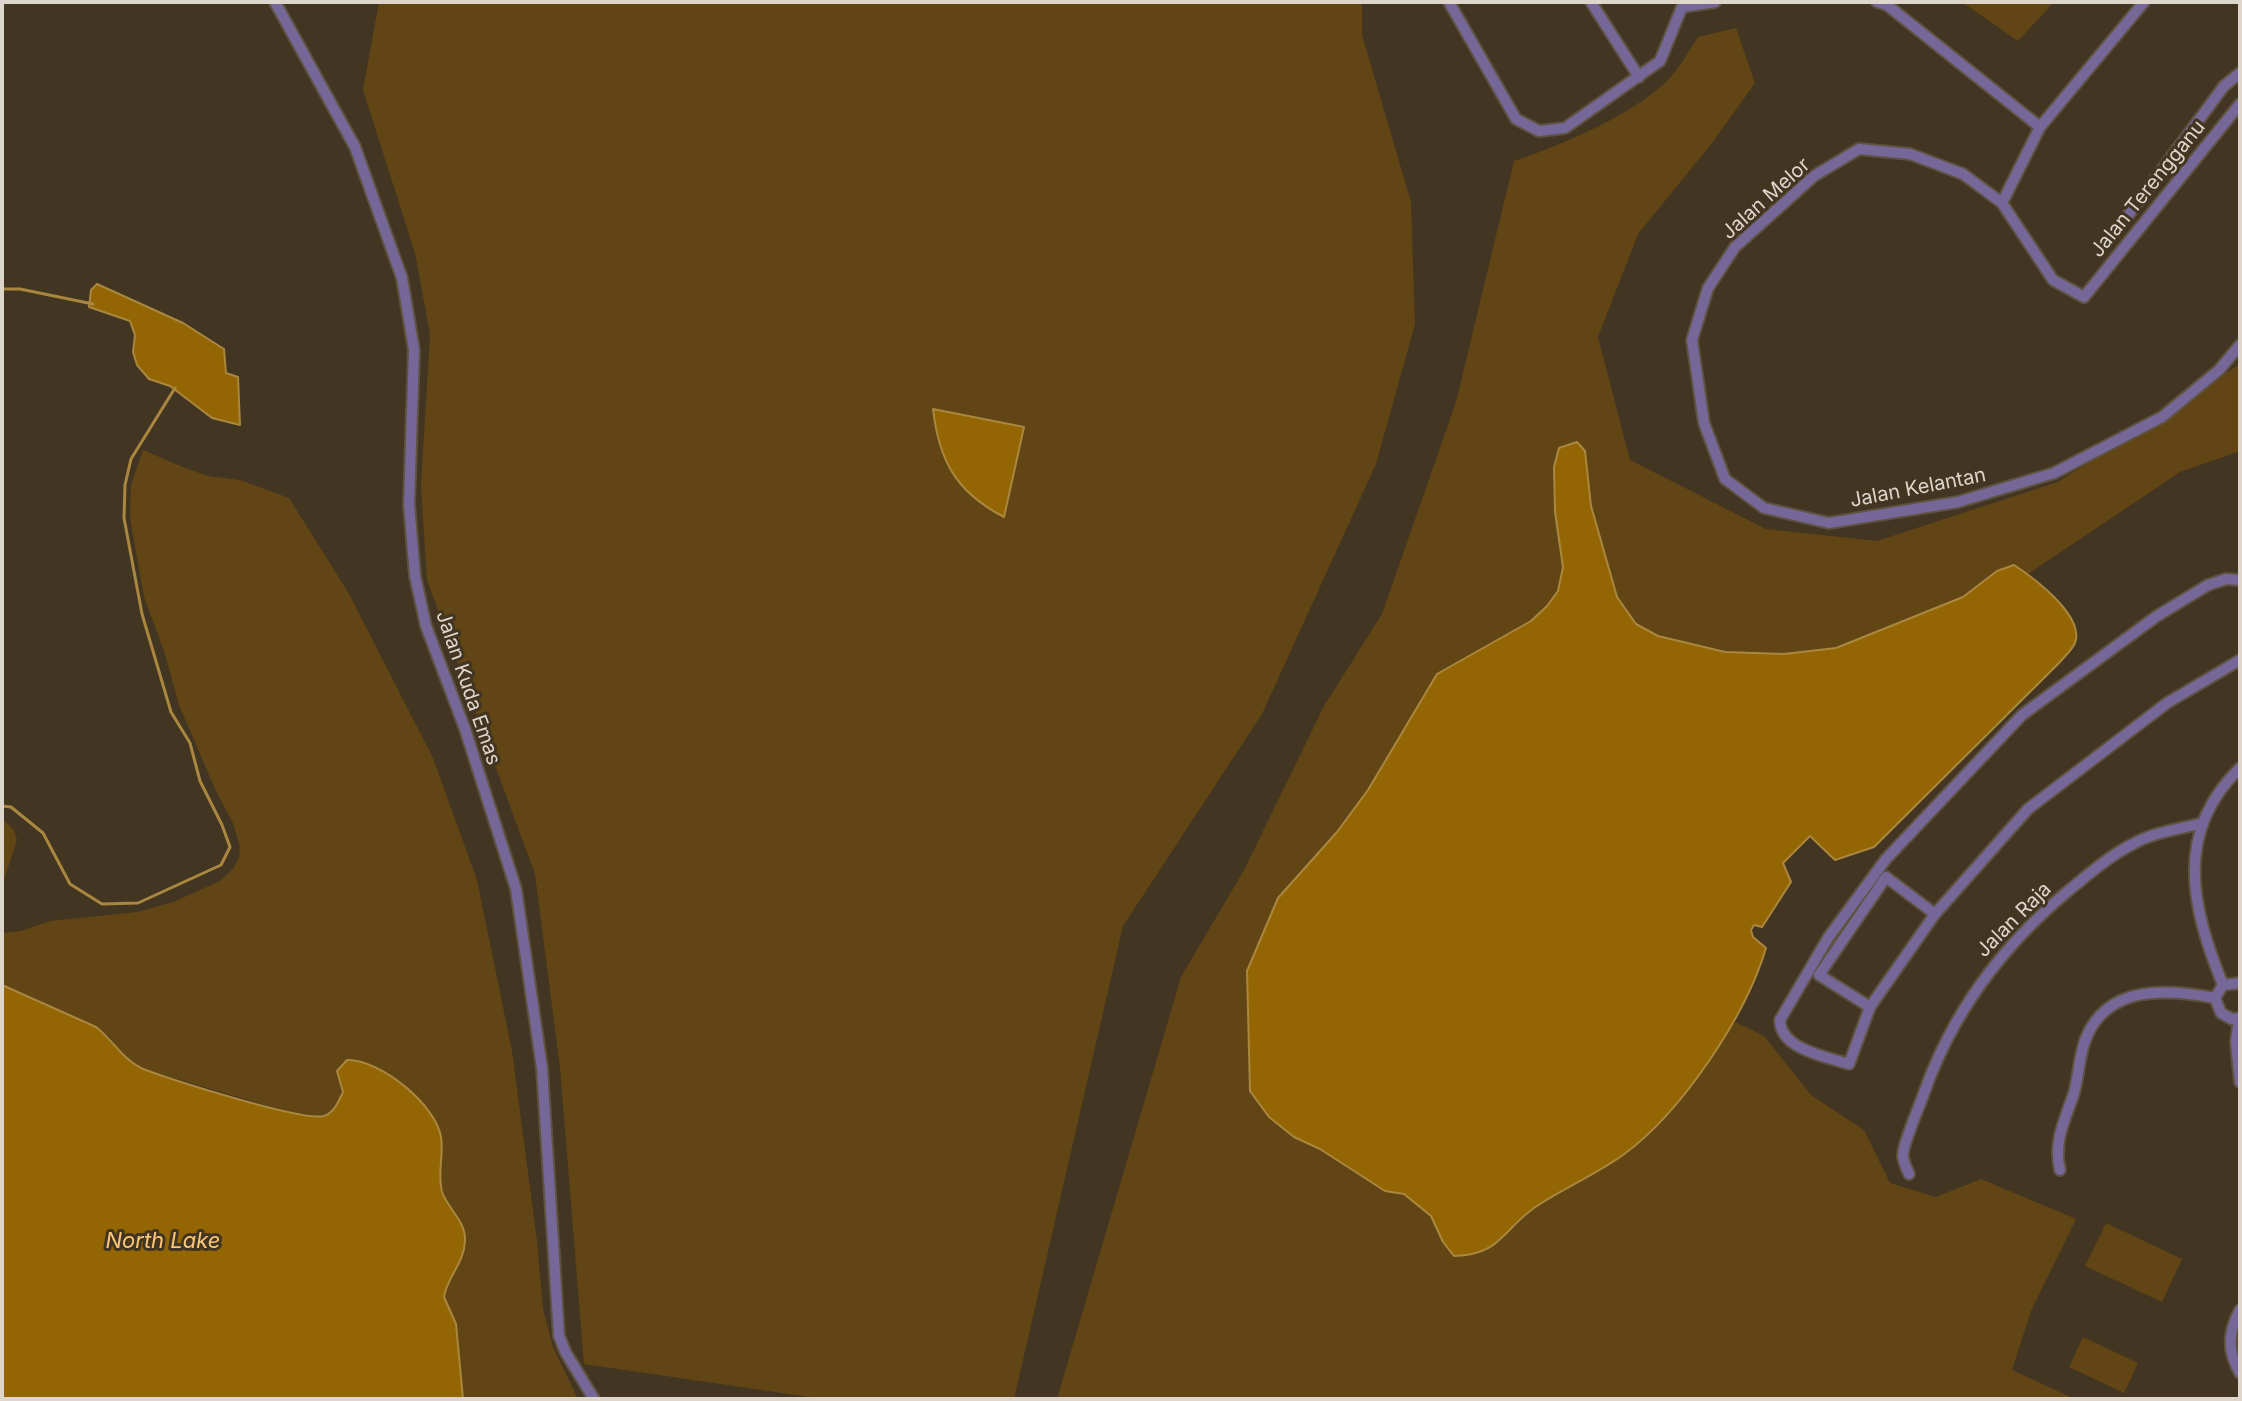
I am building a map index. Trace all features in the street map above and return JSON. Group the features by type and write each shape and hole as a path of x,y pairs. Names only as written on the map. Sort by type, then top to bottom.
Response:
{"street":[{"name":"Jalan Kuda Emas","path":"275,2 355,147 402,278 414,350 409,504 415,576 426,626 465,729 516,889 542,1068 559,1336 594,1399"},
{"path":"1449,2 1516,119 1539,131 1565,128 1639,77 1660,61 1682,7 1715,2"},
{"path":"1591,2 1639,77"},
{"path":"1877,2 1887,5 2040,127"},
{"path":"2002,203 2040,127 2144,2"},
{"path":"2115,233 2224,86 2240,73"},
{"name":"Jalan Terengganu","path":"2084,297 2240,104"},
{"name":"Jalan Melor","path":"1704,423 1692,340 1708,288 1735,247 1814,176 1859,149 1910,154 1963,174 2002,203 2053,280 2084,297"},
{"name":"Jalan Kelantan","path":"1704,423 1725,479 1764,508 1829,523 1958,502 2054,473 2162,417 2219,370 2240,345"},
{"path":"2240,580 2226,579 2208,585 2157,616 2022,715 1886,859 1828,938 1780,1020 1780,1031 1787,1040 1849,1064 1870,1007 1935,914 2028,809 2167,703 2240,660"},
{"path":"2223,985 2196,904 2193,866 2203,823 2217,795 2240,768"},
{"name":"Jalan Raja","path":"1909,1174 1902,1155 1932,1071 1952,1028 1981,980 2009,946 2035,919 2087,875 2132,844 2152,835 2203,823"},
{"path":"1870,1007 1819,975 1886,877 1935,914"},
{"path":"2215,998 2228,982 2240,983"},
{"path":"2060,1170 2057,1157 2059,1135 2075,1090 2086,1038 2111,1004 2128,996 2179,991 2215,998"},
{"path":"2215,998 2221,1013 2232,1019 2239,1018 2236,1042 2240,1082"},
{"path":"2240,1310 2228,1344 2240,1373"}],"shaded area":[{"path":"379,2 1362,2 1362,35 1411,202 1415,324 1376,464 1262,714 1123,926 1014,1399 823,1399 584,1364 560,1068 535,874 427,580 421,487 430,334 415,253 363,90"},
{"path":"1962,2 2054,2 2018,41"},
{"path":"1736,28 1755,83 1712,143 1638,234 1598,337 1630,460 1766,529 1877,541 2058,482 2240,364 2240,451 2180,472 2028,574 2014,565 1997,571 1963,597 1836,648 1784,654 1725,652 1658,636 1636,624 1617,597 1591,506 1585,451 1554,467 1555,512 1563,567 1558,591 1531,621 1437,674 1368,790 1337,832 1294,1137 1320,1149 1385,1191 1404,1194 1431,1216 1443,1242 1498,1243 1532,1210 1624,1155 1672,1110 1735,1022 1764,1036 1811,1095 1864,1130 1890,1183 1936,1197 1981,1179 2076,1219 2031,1311 2012,1370 2075,1399 1057,1399 1181,977 1244,870 1324,706 1382,614 1456,402 1514,161 1553,147 1632,108 1670,78 1698,37"},
{"path":"143,450 208,476 240,480 289,498 348,592 433,758 477,880 512,1051 543,1309 553,1347 578,1399 463,1399 456,1324 444,1297 459,1262 465,1232 444,1195 440,1178 440,1140 427,1112 343,1062 337,1071 341,1092 339,1102 322,1116 289,1112 143,1069 124,1058 109,1036 2,985 2,933 21,931 50,921 138,912 173,902 220,881 239,858 240,847 233,823 179,705 165,654 144,597 130,518 131,485"},
{"path":"2,819 14,830 17,840 2,886"},
{"path":"2106,1223 2182,1259 2162,1302 2085,1266"},
{"path":"2083,1337 2138,1363 2124,1393 2069,1367"}],"water":[{"path":"97,284 183,323 224,349 226,373 238,377 240,425 212,418 170,386 149,379 137,365 133,352 135,335 130,321 89,307 91,290"},
{"path":"933,409 1024,427 1004,517 974,497 953,473 940,444"},
{"path":"1577,442 1585,451 1591,506 1617,597 1636,624 1658,636 1725,652 1784,654 1836,648 1963,597 1997,571 2014,565 2045,588 2065,610 2076,632 2075,643 2059,663 1874,847 1835,860 1810,836 1783,863 1791,882 1762,927 1754,925 1751,930 1753,937 1766,948 1743,1003 1709,1061 1645,1137 1623,1155 1534,1208 1491,1246 1469,1255 1454,1256 1443,1242 1431,1216 1404,1194 1385,1191 1320,1149 1294,1137 1269,1117 1250,1091 1247,971 1278,898 1337,832 1368,790 1437,674 1531,621 1558,591 1563,567 1555,512 1554,467 1559,448"},
{"name":"North Lake","path":"2,985 96,1027 129,1060 143,1069 265,1106 311,1116 328,1114 343,1092 337,1071 347,1060 375,1067 390,1075 418,1098 437,1124 442,1144 442,1192 465,1234 462,1257 444,1297 456,1324 463,1399 2,1399"}],"waterway":[{"path":"2,289 20,289 93,304"},
{"path":"2,806 11,807 43,833 70,884 102,904 138,903 221,865 230,847 200,781 190,743 171,712 142,614 124,518 125,485 131,459 175,388"}]}
